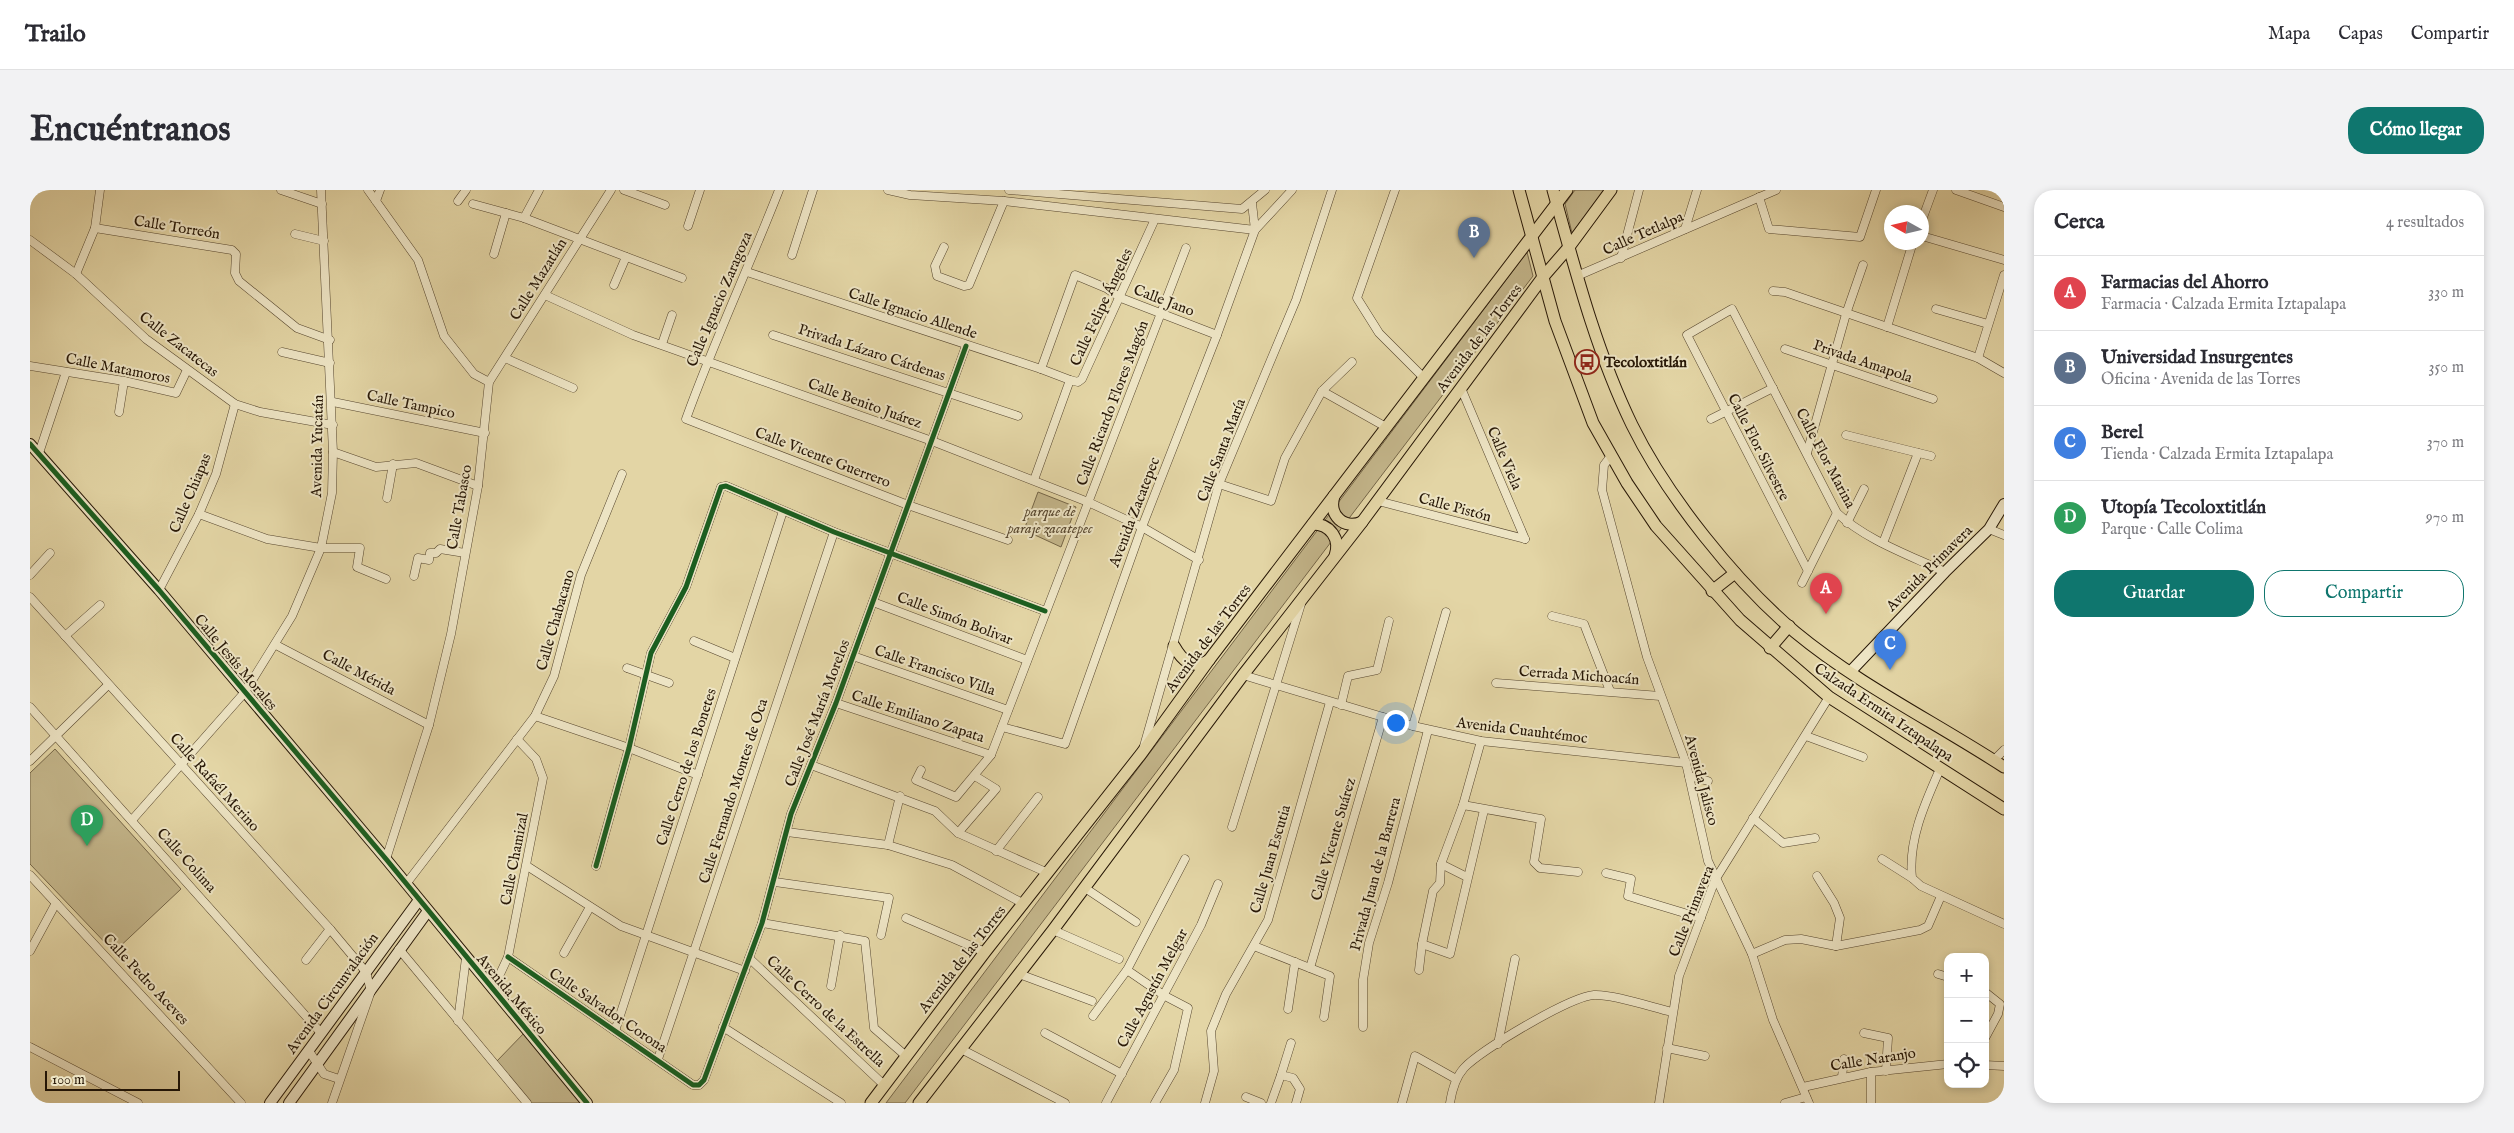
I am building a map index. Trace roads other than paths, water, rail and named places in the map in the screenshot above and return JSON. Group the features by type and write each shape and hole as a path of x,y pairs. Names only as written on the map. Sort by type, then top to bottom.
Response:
{"main road":[{"name":"Calzada Ermita Iztapalapa","path":"1519,190 1555,321 1593,424 1611,456 1656,526 1712,591 1770,648 1829,697 2004,808"},
{"name":"Calzada Ermita Iztapalapa","path":"1552,190 1597,339 1632,426 1652,462 1684,508 1758,600 1789,626 1850,672 1999,764"},
{"name":"Avenida de las Torres","path":"871,1103 985,952 1142,754 1209,660 1568,190"},
{"name":"Avenida de las Torres","path":"919,1103 1053,930 1243,675 1378,501 1543,277 1569,247 1611,190"},
{"path":"1334,496 1332,506 1339,520 1348,524 1362,522"},
{"path":"1313,524 1327,527 1334,534 1337,543 1334,557"},
{"path":"1712,591 1735,573"},
{"path":"1770,648 1789,626"},
{"path":"1174,646 1182,660 1190,664 1200,664 1209,660"}],"street":[{"path":"76,274 95,228 100,190"},
{"path":"281,190 322,204"},
{"name":"Avenida Yucatán","path":"132,820 244,692 276,645 302,595 321,548 332,493 333,402 321,190"},
{"path":"368,190 418,260 444,336 474,374 489,382"},
{"path":"376,201 380,190"},
{"path":"458,201 466,190"},
{"path":"524,218 539,190"},
{"name":"Calle Mazatlán","path":"489,382 611,190"},
{"path":"624,190 665,205"},
{"path":"688,226 700,190"},
{"name":"Calle Ignacio Zaragoza","path":"686,419 707,361 747,272 779,190"},
{"path":"792,255 813,190"},
{"path":"888,190 1004,201 1255,230"},
{"path":"1009,190 1242,209 1265,190"},
{"name":"Avenida Zacatepec","path":"1002,727 1065,744 1142,527 1217,335 1255,230 1292,190"},
{"name":"Calle Santa María","path":"1142,754 1199,560 1219,484 1296,300 1332,190"},
{"path":"1395,190 1357,298 1379,333 1424,378"},
{"path":"1621,258 1638,190"},
{"path":"1685,229 1697,190"},
{"path":"1758,197 1770,229 1860,237 1876,190"},
{"path":"1928,205 1933,190"},
{"path":"1956,190 2004,207"},
{"name":"Calle Tetlalpa","path":"1577,276 1771,191"},
{"path":"944,247 935,266 937,276 964,286 969,285 1004,201"},
{"name":"Avenida Zacatepec","path":"1252,202 1255,230"},
{"path":"474,204 524,218 682,278"},
{"path":"494,254 506,213"},
{"name":"Calle Felipe Ángeles","path":"1034,480 1070,380 1078,382 1082,380 1121,298 1155,219"},
{"name":"Calle Torreón","path":"95,228 232,250 236,254 235,273 239,281 297,328 330,340"},
{"path":"295,234 324,241"},
{"path":"1929,238 2004,260"},
{"name":"Calle Zacatecas","path":"30,240 76,274 146,339 235,404 260,412 333,426"},
{"name":"Calle Ricardo Flores Magón","path":"921,770 916,780 956,797 991,755 1186,248"},
{"path":"1887,327 1911,250"},
{"path":"614,285 626,257"},
{"path":"1808,453 1846,314 1863,265"},
{"name":"Calle Ignacio Allende","path":"747,272 1070,380"},
{"name":"Calle Jano","path":"1041,369 1075,275 1106,288 1121,298 1217,335"},
{"path":"1978,358 2004,275"},
{"path":"1773,290 1785,292 1978,358 2004,373"},
{"name":"Calle Benito Juárez","path":"544,296 633,335 932,441 1034,480 1142,527 1199,560"},
{"name":"Calle Flor Silvestre","path":"1732,309 1686,335 1808,571"},
{"name":"Calle Flor Marina","path":"1732,309 1808,453 1837,513 1847,522 1883,542 1945,572"},
{"path":"1936,309 1988,324"},
{"path":"662,344 672,315"},
{"name":"Privada Lázaro Cárdenas","path":"773,335 1018,416"},
{"name":"Calle José María Morelos","path":"693,1085 699,1085 704,1080 745,971 775,882 787,832 966,346"},
{"name":"Privada Amapola","path":"1785,349 1933,399"},
{"path":"282,352 330,363"},
{"path":"505,358 573,388"},
{"path":"1219,484 1271,501 1285,458 1322,391 1352,362"},
{"name":"Calle Matamoros","path":"30,366 176,393 188,370"},
{"path":"39,453 66,372"},
{"path":"119,412 124,382"},
{"name":"Calle Tabasco","path":"386,859 429,725 451,634 478,486 489,382"},
{"name":"Calle Viela","path":"1460,388 1525,540"},
{"path":"1712,419 1773,388"},
{"path":"1322,391 1386,427"},
{"name":"Calle Tampico","path":"333,402 484,433"},
{"name":"Calle Chiapas","path":"159,590 199,514 216,474 235,404"},
{"name":"Calle Vicente Guerrero","path":"686,419 908,505 1008,540"},
{"path":"1846,436 1931,456"},
{"name":"Calle Jesús Morales","path":"30,444 159,590 419,900"},
{"path":"333,452 376,467 416,463 478,486"},
{"path":"1883,542 1918,453"},
{"name":"Avenida Jalisco","path":"1611,456 1604,465 1602,490 1638,628 1660,696 1686,763 1708,860 1715,880 1752,954 1773,1020 1808,1100"},
{"path":"387,498 393,464"},
{"name":"Calle Chabacano","path":"406,884 534,716 554,676 581,575 622,474"},
{"path":"596,866 629,748 650,653 686,587 719,490 726,486 834,532 1045,611"},
{"path":"1847,522 1864,489"},
{"name":"Calle Pistón","path":"1378,501 1525,540"},
{"name":"Avenida Primavera","path":"1850,672 1945,572 1989,529 2004,504"},
{"name":"Calle Cerro de los Bonetes","path":"615,1031 783,511"},
{"path":"1802,583 1837,513"},
{"path":"199,514 267,539 321,548 360,548 357,566 386,579"},
{"path":"1989,529 2004,535"},
{"name":"Calle Fernando Montes de Oca","path":"658,1059 834,532"},
{"path":"414,576 418,558 428,560 430,553 436,553 440,549 465,553"},
{"path":"30,575 50,553"},
{"name":"Calle Rafaél Merino","path":"30,597 330,929 366,972 371,991"},
{"name":"Calle Simón Bolivar","path":"873,602 1027,660"},
{"path":"1232,827 1301,602"},
{"path":"65,636 100,605"},
{"path":"1413,726 1446,612"},
{"path":"1552,616 1584,624 1610,691"},
{"path":"1341,705 1348,676 1377,670 1389,621"},
{"path":"694,641 736,658"},
{"name":"Calle Mérida","path":"276,645 429,725"},
{"name":"Calle Francisco Villa","path":"853,656 1008,710"},
{"path":"628,668 669,683"},
{"name":"Avenida Cuauhtémoc","path":"1243,675 1413,726 1481,741 1686,763"},
{"name":"Cerrada Michoacán","path":"1496,683 1660,696"},
{"path":"30,761 108,685"},
{"name":"Calle Primavera","path":"1659,1103 1666,1048 1679,976 1715,880 1829,697"},
{"name":"Calle Juan Escutia","path":"1205,1103 1214,1071 1211,1031 1226,994 1268,920 1330,702"},
{"name":"Calle Emiliano Zapata","path":"836,703 991,755"},
{"name":"Calle Colima","path":"30,707 321,1033"},
{"path":"534,716 629,748 698,775"},
{"name":"Calle Vicente Suárez","path":"1310,968 1383,717"},
{"name":"Privada Juan de la Barrera","path":"1363,1027 1363,980 1369,943 1388,883 1428,730"},
{"path":"1806,736 1863,757"},
{"name":"Calle Chamizal","path":"494,989 508,957 543,778 536,759 517,739"},
{"path":"1419,970 1422,944 1433,891 1440,883 1441,864 1463,805 1481,741"},
{"path":"1999,764 2004,750"},
{"path":"811,765 900,796 935,811 958,833 1048,873"},
{"path":"1912,878 1911,868 1919,817 1940,769"},
{"path":"958,833 996,789 975,776"},
{"path":"1688,776 1708,781"},
{"path":"888,845 900,796"},
{"path":"996,851 1038,797"},
{"path":"1463,805 1541,819 1534,862 1540,868 1578,872"},
{"path":"1422,944 1450,954 1484,810"},
{"path":"1753,818 1784,843 1815,838"},
{"path":"787,832 888,845 952,865 1024,904"},
{"path":"1093,1016 1127,970 1185,859"},
{"path":"1882,859 1912,878 1920,886 2004,924"},
{"path":"1441,864 1467,877"},
{"name":"Calle Cerro de la Estrella","path":"527,866 621,926 745,971"},
{"path":"1606,873 1631,879 1628,896 1701,918"},
{"name":"Calle Pedro Aceves","path":"30,876 240,1103"},
{"path":"1817,876 1834,903 1840,918 1836,946"},
{"path":"775,882 889,898 880,935"},
{"name":"Calle Agustín Melgar","path":"1106,1103 1202,925 1218,884"},
{"path":"1084,888 1136,922"},
{"path":"1752,954 1785,940 1801,939 1836,946 1911,932 1928,926 1941,896"},
{"name":"Avenida Circunvalación","path":"270,1103 419,900"},
{"name":"Avenida México","path":"419,900 587,1103"},
{"path":"31,947 56,903"},
{"path":"564,953 590,907"},
{"name":"Avenida Circunvalación","path":"289,1103 371,991 399,949 428,912"},
{"path":"906,918 985,952"},
{"path":"762,923 865,941 874,1028 906,1056"},
{"path":"306,960 330,929"},
{"path":"1053,930 1119,959"},
{"path":"831,986 840,936"},
{"path":"1254,946 1330,976 1324,1017"},
{"path":"399,949 527,1103"},
{"name":"Calle Salvador Corona","path":"508,957 693,1085"},
{"path":"458,1021 466,958"},
{"name":"Calle Cerro de la Estrella","path":"749,958 884,1085"},
{"path":"1498,1044 1515,959"},
{"path":"1288,1009 1295,962"},
{"path":"1127,970 1165,996 1188,1008 1174,1070 1155,1103"},
{"path":"1019,974 1092,1001"},
{"path":"1938,974 1944,976"},
{"path":"332,1103 371,991"},
{"path":"1450,1103 1456,1079 1474,1059 1563,1006 1592,995 1607,995 1672,1012"},
{"path":"1989,995 2000,1004 1998,1014 1989,1031"},
{"path":"723,1027 841,1103"},
{"path":"1045,1033 1122,1074"},
{"path":"1864,1033 1888,1038 1886,1071"},
{"path":"1271,1103 1291,1043"},
{"path":"30,1047 138,1103"},
{"path":"1666,1048 1705,1056"},
{"path":"961,1049 1065,1103"},
{"path":"309,1051 324,1074 339,1079"},
{"path":"1402,1103 1416,1056 1456,1079"},
{"path":"1842,1077 1844,1059"},
{"name":"Calle Naranjo","path":"1803,1087 1870,1072 1912,1066 1944,1064"},
{"path":"1989,1065 2004,1066"},
{"path":"1870,1072 1871,1103"},
{"path":"1281,1075 1294,1078 1300,1089 1296,1103"},
{"path":"1246,1097 1261,1103"},
{"path":"1785,1103 1808,1100"}],"place":[{"name":"Universidad Insurgentes","path":"1474,258"},
{"name":"Tecoloxtitlán","path":"1587,362"},
{"name":"Farmacias del Ahorro","path":"1826,614"},
{"name":"Berel","path":"1890,670"},
{"name":"Utopía Tecoloxtitlán","path":"87,846"}],"park label":[{"name":"parque de paraje zacatepec","path":"1050,520"}]}
